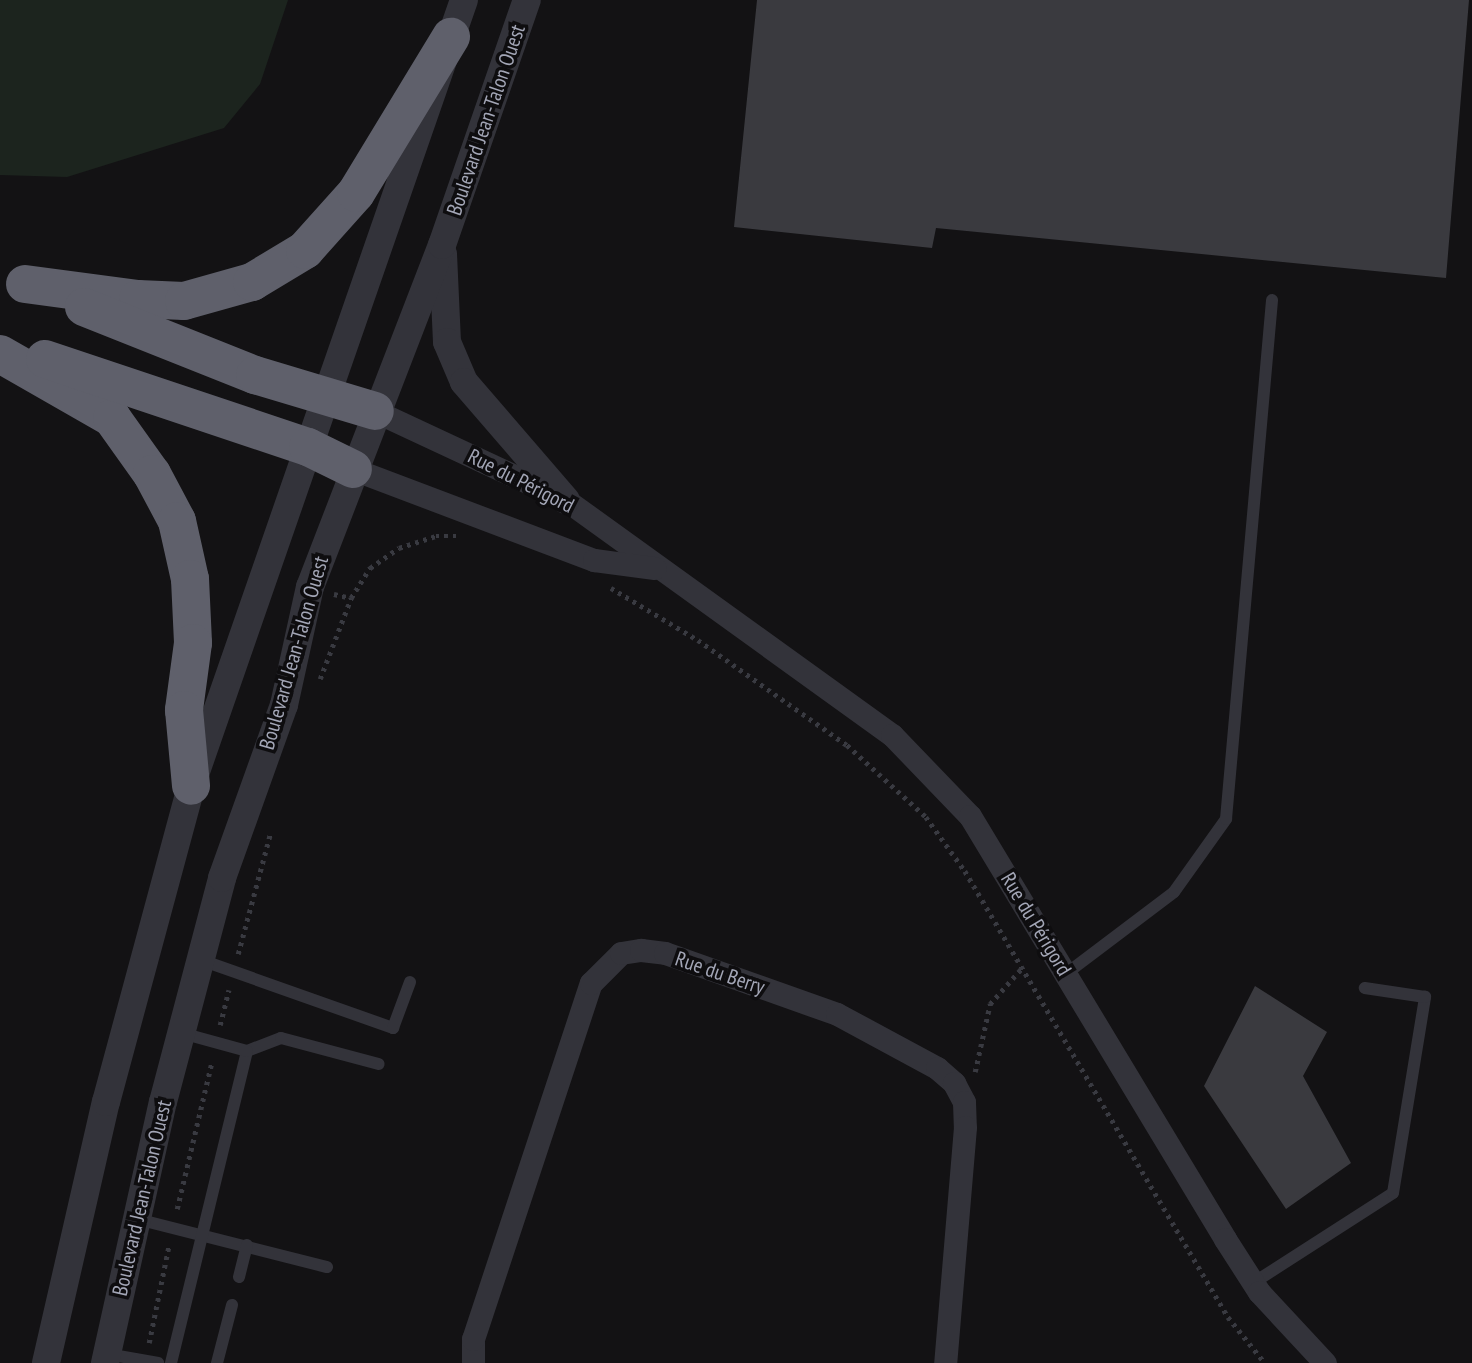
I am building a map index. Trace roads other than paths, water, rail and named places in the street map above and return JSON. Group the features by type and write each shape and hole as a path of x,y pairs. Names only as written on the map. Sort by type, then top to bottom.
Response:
{"highway":[{"path":"12,280 138,299 184,301 252,282 305,250 356,193 451,37"},
{"path":"12,280 255,375 375,411"},
{"path":"0,345 308,447 353,469"},
{"path":"0,354 112,418 152,474 177,521 191,579 193,643 184,710 191,786"}],"street":[{"path":"46,1363 106,1102 191,786 464,0"},
{"name":"Boulevard Jean-Talon Ouest","path":"106,1359 181,1033 222,878 284,705 310,587 375,411 442,245 527,0"},
{"path":"442,245 447,342 464,382 566,500"},
{"name":"Rue du Périgord","path":"375,411 566,500 657,569 777,648 892,734 970,816 1253,1283 1325,1363"},
{"name":"Rue du Périgord","path":"353,469 594,560 657,569"},
{"name":"Rue du Berry","path":"473,1363 473,1339 591,983 621,953 665,953 837,1014 937,1068 954,1083 964,1102 945,1363"}],"lane":[{"path":"1067,973 1174,892 1226,819 1272,300"},
{"path":"201,960 393,1028 410,982"},
{"path":"1253,1283 1393,1192 1425,997 1365,988"},
{"path":"181,1033 247,1051 281,1038 379,1064"},
{"path":"171,1363 247,1051"},
{"path":"137,1219 203,1233 327,1267"},
{"path":"239,1277 247,1245"},
{"path":"217,1363 232,1305"},
{"path":"106,1359 158,1363"}]}
